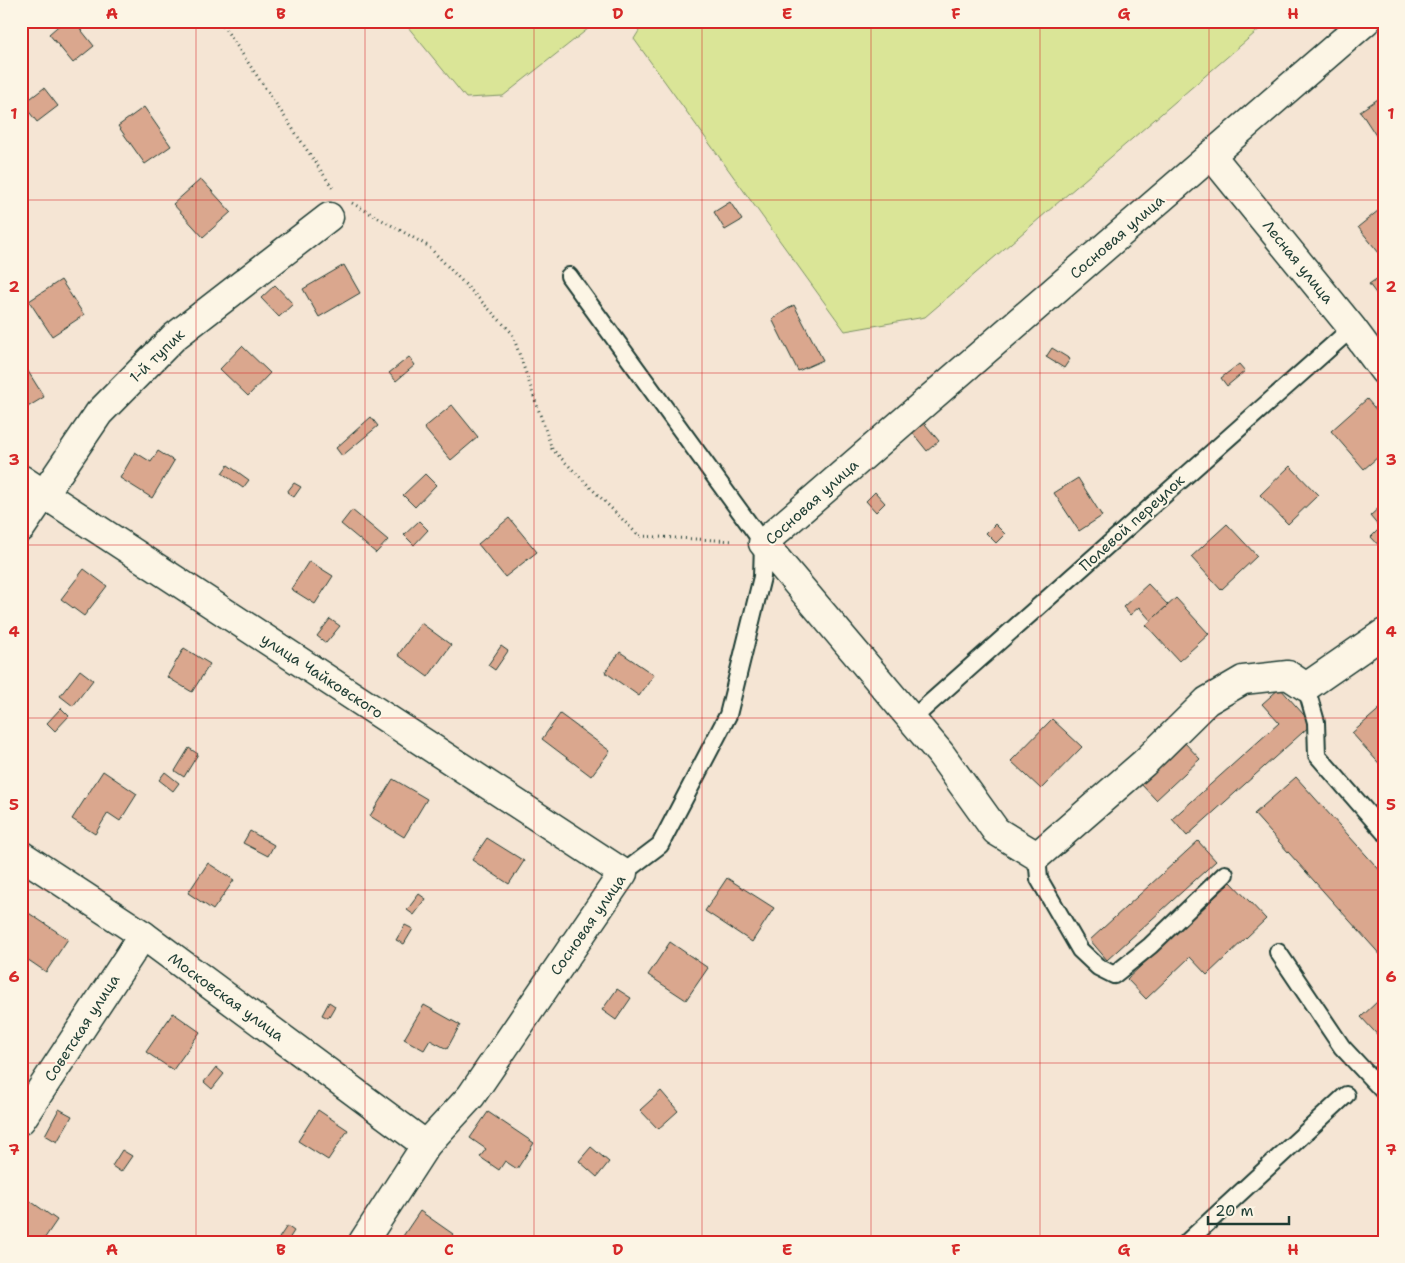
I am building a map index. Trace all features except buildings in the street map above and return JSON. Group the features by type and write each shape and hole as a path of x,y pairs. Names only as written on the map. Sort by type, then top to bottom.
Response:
{"street":[{"name":"Сосновая улица","path":"763,543 1366,21"},
{"name":"Лесная улица","path":"1211,155 1352,328 1384,371"},
{"name":"1-й тупик","path":"21,528 32,486 99,413 174,337 333,206"},
{"name":"улица Чайковского","path":"32,486 623,873"},
{"path":"763,543 940,753 996,831 1037,856 1144,763 1207,701 1243,680 1288,674 1306,687 1384,633"},
{"name":"Московская улица","path":"21,855 143,935 426,1145"},
{"name":"Сосновая улица","path":"363,1242 426,1145 471,1096 623,873"},
{"name":"Советская улица","path":"21,1120 143,935"}],"lane":[{"path":"569,276 763,543"},
{"name":"Полевой переулок","path":"912,719 1352,328"},
{"name":"Сосновая улица","path":"623,873 660,845 728,715 762,577 763,543"},
{"path":"1306,687 1316,722 1317,755 1384,832"},
{"path":"1037,856 1039,879 1080,950 1098,967 1114,974 1150,946 1225,874"},
{"path":"1278,952 1342,1047 1384,1092"},
{"path":"1187,1242 1346,1095"}],"path":[{"path":"220,21 314,158 333,206 428,246 512,333 552,449 639,536 763,543"}],"green space":[{"path":"403,21 598,21 503,96 466,98"},
{"path":"645,21 1269,21 925,317 845,331 634,39"}]}
